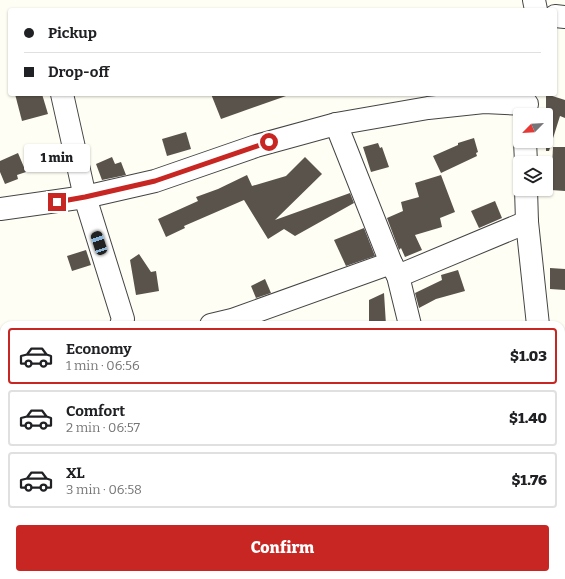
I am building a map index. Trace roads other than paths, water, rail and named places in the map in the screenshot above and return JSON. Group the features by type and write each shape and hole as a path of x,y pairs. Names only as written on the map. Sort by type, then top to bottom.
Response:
{"street":[{"path":"62,96 85,197 123,321"},
{"path":"0,209 85,197 155,181 256,146 336,124 428,108 484,102 528,104"},
{"path":"336,124 395,270 409,321"},
{"path":"526,196 527,222 538,321"},
{"path":"228,321 395,270 527,222"}]}
